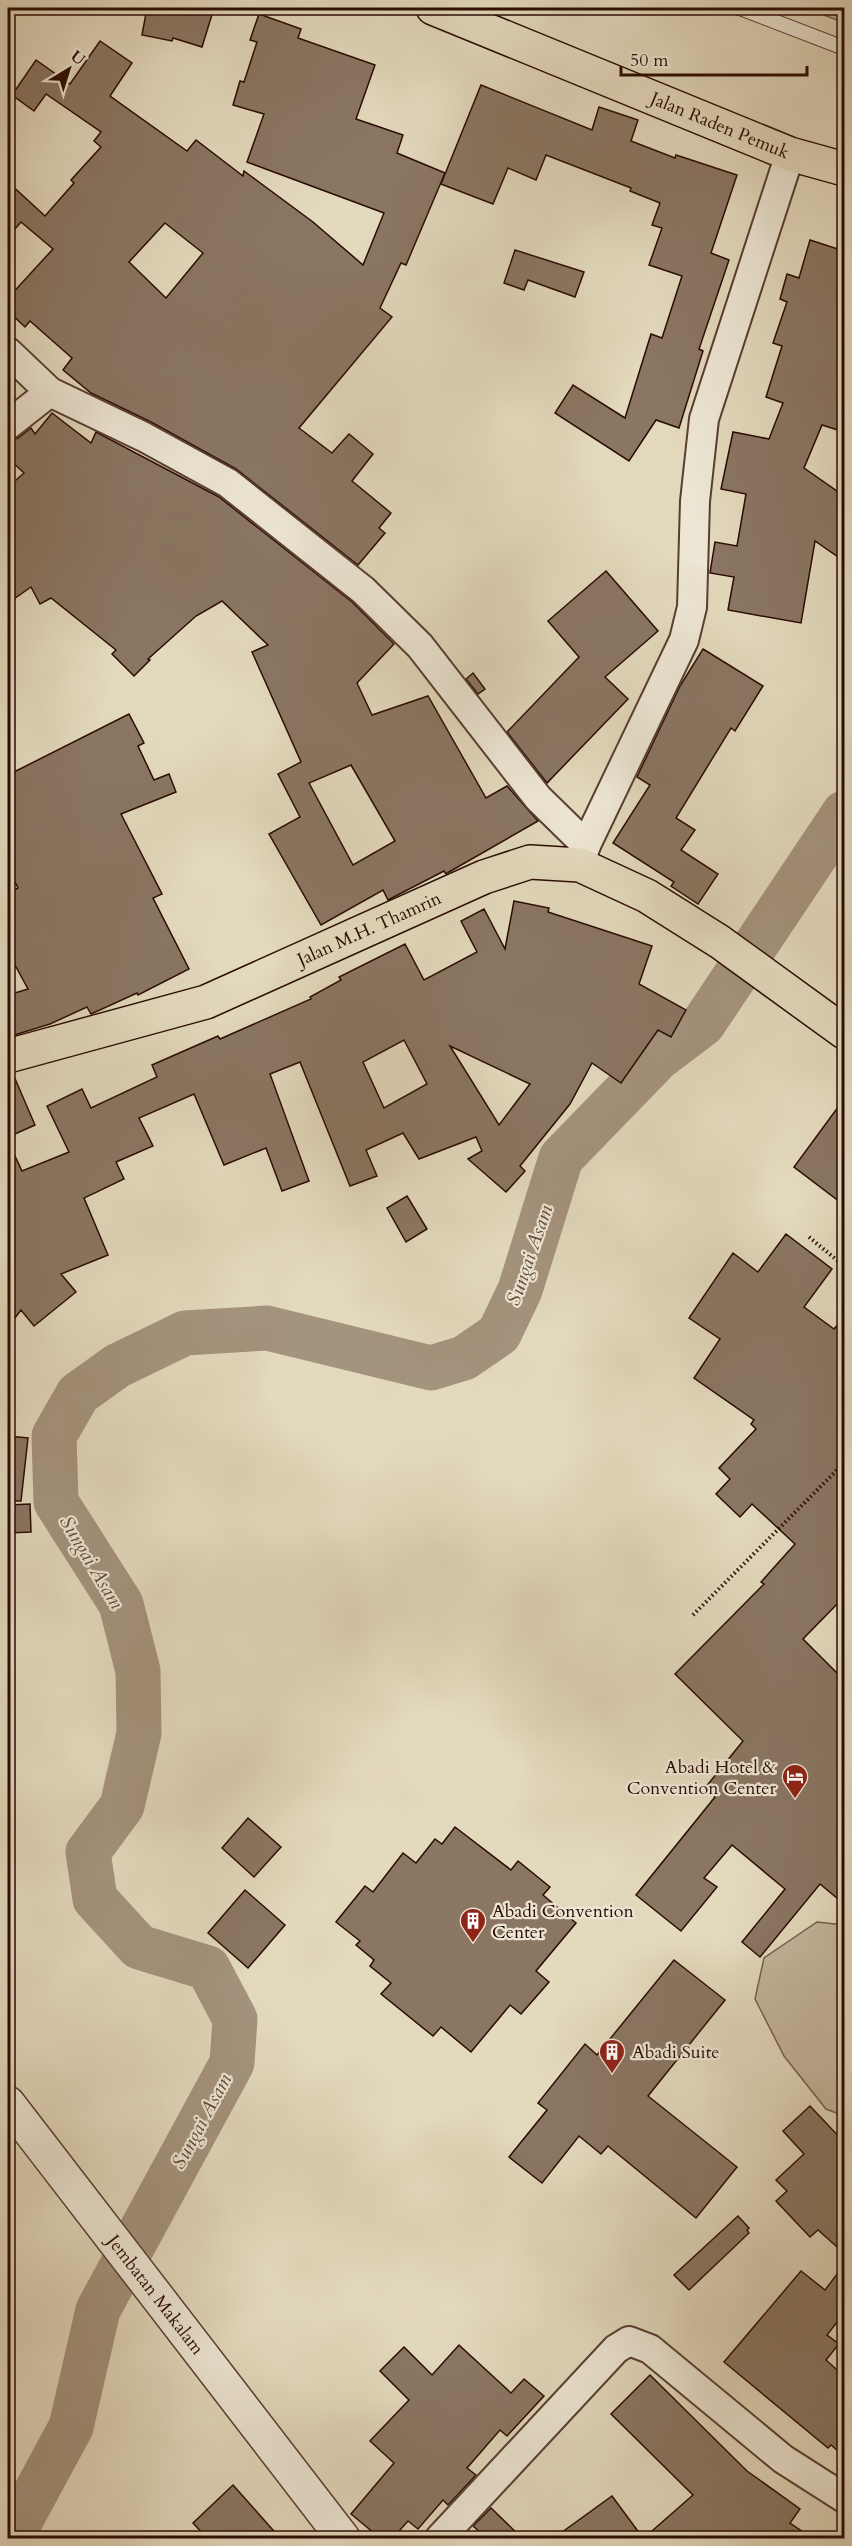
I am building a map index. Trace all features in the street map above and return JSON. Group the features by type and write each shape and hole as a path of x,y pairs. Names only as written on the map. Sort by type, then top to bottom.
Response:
{"highway":[{"name":"Jalan Raden Pemuk","path":"433,8 790,154 844,169"},
{"name":"Jalan M.H. Thamrin","path":"8,1056 206,1002 484,877 530,862 583,855 720,942 844,1032"}],"street":[{"path":"8,352 50,392 144,437 228,483 363,590 420,646 583,855 684,640 693,607 695,501 704,419 790,154"},
{"path":"8,425 50,392"},
{"name":"Jembatan Makalam","path":"8,2103 343,2538"},
{"path":"440,2538 616,2349 629,2341 651,2349 783,2459 844,2498"}],"lane":[{"path":"743,8 844,48"}],"path":[{"path":"809,1237 844,1266"},
{"path":"693,1615 844,1463"}],"shaded area":[{"path":"806,8 844,8 844,23"},
{"path":"817,1922 844,1925 844,2116 826,2109 784,2056 755,1999 764,1958"}],"building":[{"path":"147,8 186,15 188,8 214,8 202,47 173,38 172,41 142,35"},
{"path":"259,14 301,29 298,38 375,65 356,119 403,135 397,153 445,173 406,265 401,263 380,308 392,317 299,428 332,453 349,434 373,454 352,481 391,513 379,528 385,533 358,565 236,469 151,422 91,393 63,370 72,358 30,321 25,327 8,311 8,298 53,249 21,222 8,237 8,182 45,216 74,183 71,180 101,147 94,141 101,132 46,94 34,111 12,95 36,60 70,84 100,41 132,63 110,96 187,151 196,140 243,176 244,171 313,222 363,265 384,213 247,162 264,114 233,105 240,81 244,82 257,42 250,40","holes":["165,223 203,253 166,298 129,262"]},
{"path":"481,85 592,130 599,107 638,120 631,141 675,158 676,155 737,175 711,253 729,260 699,349 703,351 679,428 656,420 629,461 555,413 573,385 625,418 651,334 662,338 682,276 649,265 662,228 652,225 660,203 630,191 631,188 546,155 536,180 508,168 493,204 441,184"},
{"path":"810,240 844,251 844,432 822,425 804,468 844,496 844,561 815,541 801,623 728,610 734,577 710,573 715,542 737,546 746,494 721,489 733,432 769,439 783,403 766,397 782,346 773,343 787,302 780,299 787,274 799,278"},
{"path":"515,250 584,272 575,297 528,280 524,290 504,283"},
{"path":"52,413 91,443 96,432 219,497 352,602 394,644 357,683 372,715 428,696 486,798 507,786 538,821 446,874 444,871 388,900 383,890 321,925 269,834 300,817 278,774 301,762 252,652 268,645 222,601 196,616 148,659 150,660 134,676 112,654 116,650 51,598 40,604 31,587 8,603 8,487 24,473 8,458 8,441 18,438 31,428 35,434","holes":["351,765 395,841 353,865 309,783"]},
{"path":"606,571 658,631 605,677 628,699 547,783 507,732 579,657 548,621"},
{"path":"703,649 763,686 735,731 731,728 676,818 695,830 681,850 718,874 698,904 671,886 674,882 613,843 650,785 637,777 680,686"},
{"path":"473,673 485,689 478,694 466,679"},
{"path":"129,714 144,743 138,746 154,780 169,774 176,792 121,814 162,894 153,898 189,969 138,995 137,993 91,1014 87,1007 50,1024 8,1037 8,995 28,989 8,952 8,894 18,888 8,868 8,775"},
{"path":"514,901 549,908 548,912 652,946 639,984 686,1010 671,1037 658,1030 621,1083 592,1063 570,1104 520,1166 525,1171 506,1192 468,1159 482,1151 476,1137 419,1159 403,1133 366,1150 377,1176 350,1186 300,1062 270,1074 309,1181 282,1191 266,1148 224,1165 194,1094 139,1118 153,1146 116,1162 124,1179 84,1198 108,1255 61,1274 76,1292 34,1326 21,1310 8,1327 8,1141 22,1171 69,1152 47,1106 82,1089 91,1108 157,1077 152,1065 218,1036 220,1039 311,999 310,997 341,980 339,977 405,944 424,980 477,952 461,921 484,909 505,949","holes":["404,1040 427,1084 384,1108 363,1062","450,1046 530,1084 499,1125"]},
{"path":"8,1074 13,1074 35,1125 8,1137"},
{"path":"844,1099 844,1205 794,1167"},
{"path":"407,1196 427,1229 406,1242 387,1208"},
{"path":"786,1234 832,1269 804,1307 834,1329 844,1317 844,1597 803,1639 844,1680 844,1904 820,1884 760,1957 742,1942 785,1889 732,1845 704,1878 717,1887 681,1931 636,1895 715,1797 705,1788 743,1741 675,1674 764,1584 761,1582 795,1544 752,1504 740,1517 716,1494 730,1479 719,1468 756,1429 751,1424 754,1420 694,1378 720,1339 689,1318 733,1253 758,1272"},
{"path":"8,1436 28,1438 21,1501 8,1501"},
{"path":"30,1504 31,1532 8,1533 8,1505"},
{"path":"248,1818 281,1847 254,1877 222,1848"},
{"name":"Abadi Convention Center","path":"455,1827 511,1870 518,1861 550,1887 543,1895 576,1923 536,1971 549,1982 521,2014 510,2005 471,2052 441,2027 433,2036 381,1994 391,1983 370,1966 374,1960 356,1945 360,1941 336,1922 365,1886 373,1892 403,1853 416,1863 435,1839 442,1844"},
{"path":"245,1890 285,1925 248,1968 208,1933"},
{"name":"Abadi Suite","path":"674,1960 725,2000 648,2096 737,2167 696,2218 608,2146 601,2154 579,2136 542,2183 509,2157 547,2110 538,2103 585,2044 597,2055"},
{"path":"810,2106 844,2142 844,2253 818,2230 810,2237 776,2201 787,2191 776,2180 804,2154 783,2131"},
{"path":"738,2216 749,2228 747,2230 749,2233 689,2290 674,2275"},
{"path":"844,2265 844,2313 827,2335 839,2344 826,2360 844,2376 844,2456 831,2445 828,2448 724,2362 801,2271 825,2290"},
{"path":"459,2345 511,2393 524,2379 544,2396 507,2436 500,2430 467,2468 476,2475 448,2505 443,2500 418,2529 408,2521 393,2538 380,2538 351,2514 394,2463 370,2441 409,2400 380,2371 404,2347 432,2375"},
{"path":"650,2375 747,2471 800,2509 790,2523 812,2538 644,2538 693,2495 611,2414"},
{"path":"233,2485 280,2538 207,2538 193,2523"},
{"path":"612,2496 643,2538 554,2538"},
{"path":"491,2508 522,2538 487,2538 473,2526"}],"waterway":[{"name":"Sungai Asam","path":"11,2538 71,2427 98,2310 232,2063 235,2019 208,1968 139,1947 95,1899 88,1852 122,1806 139,1733 138,1671 121,1604 56,1502 54,1436 78,1394 117,1366 185,1333 267,1328 431,1368 464,1358 499,1334 520,1290 561,1158 658,1058 703,1024 844,813"}],"place":[{"name":"Abadi Hotel & Convention Center","path":"795,1800"},
{"name":"Abadi Convention Center","path":"473,1944"},
{"name":"Abadi Suite","path":"612,2075"}]}
